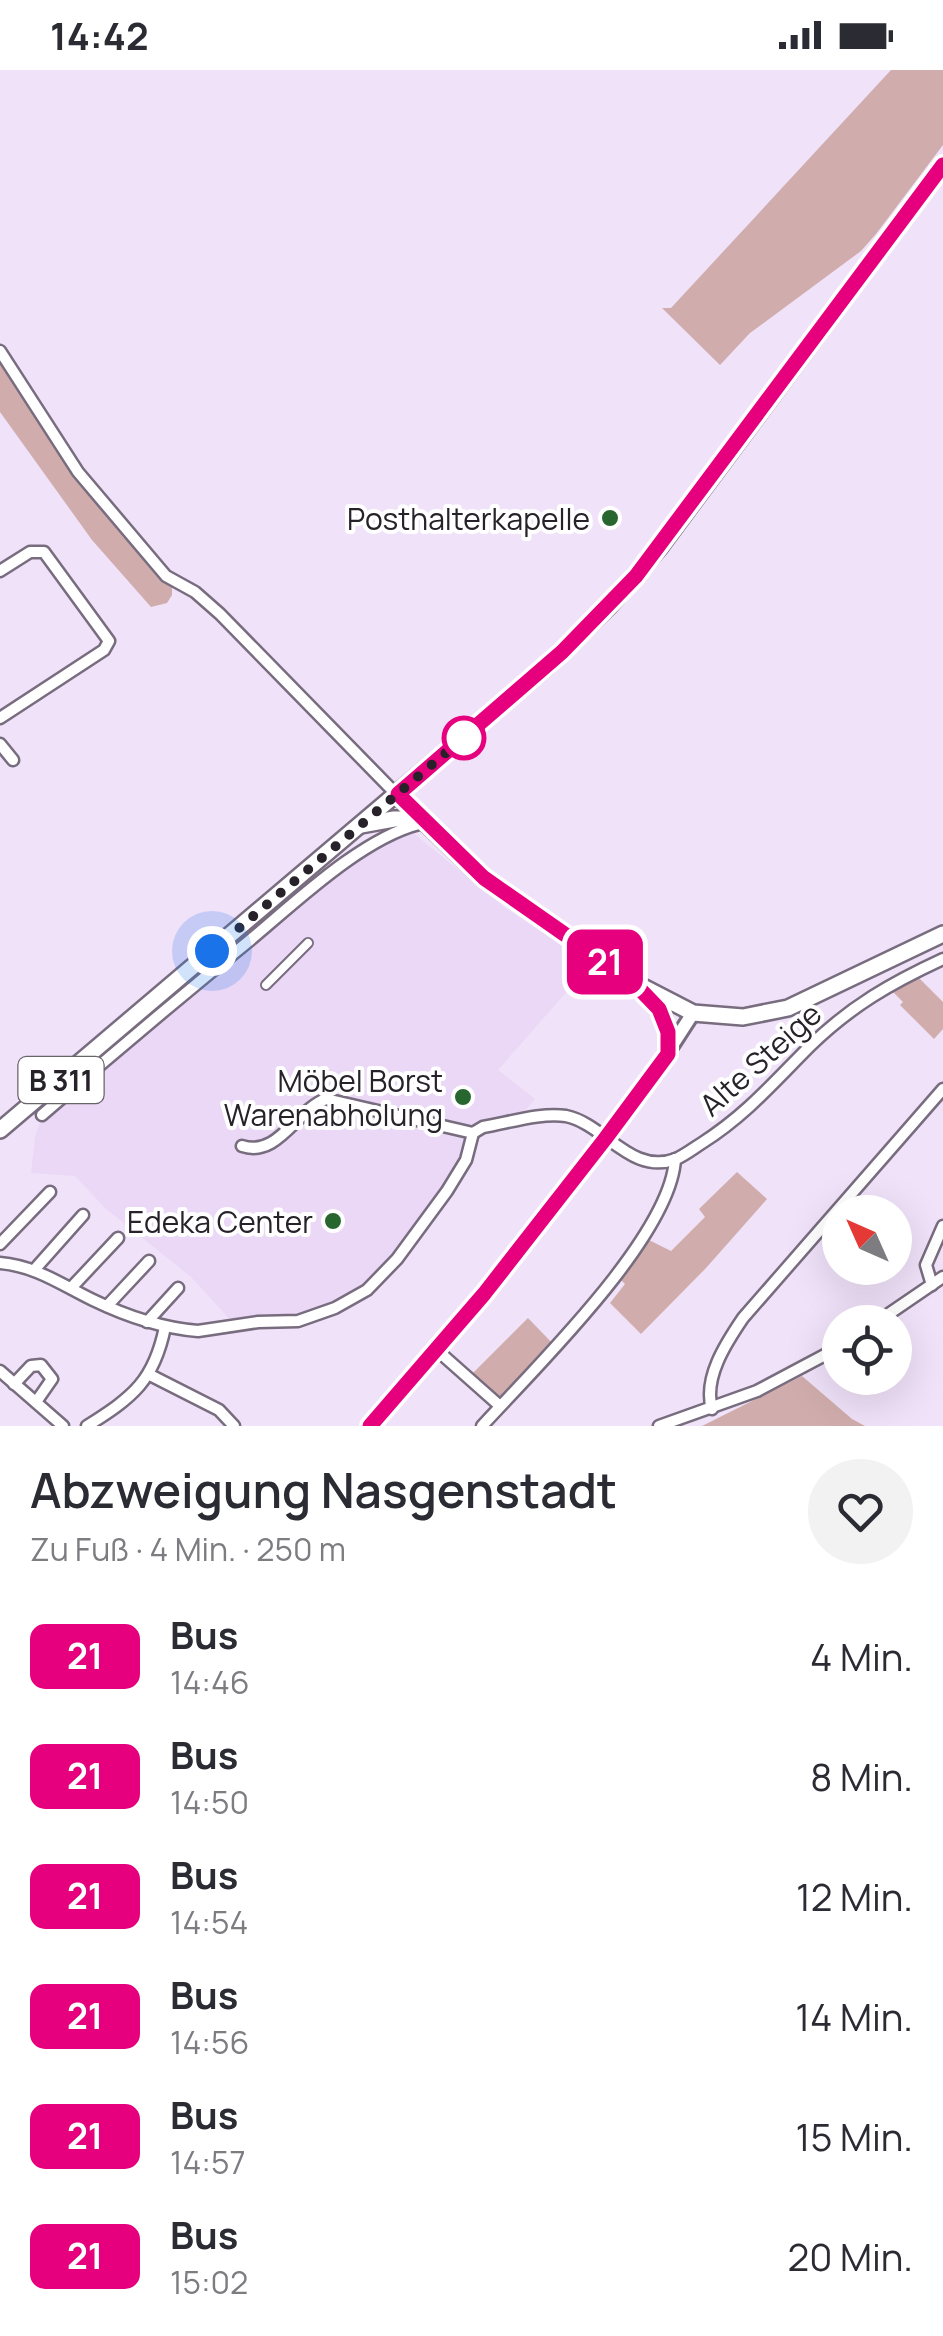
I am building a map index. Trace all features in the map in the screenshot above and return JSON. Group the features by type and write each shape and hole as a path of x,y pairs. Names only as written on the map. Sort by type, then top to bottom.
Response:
{"main road":[{"name":"B 311","path":"0,1130 557,657 636,576 943,165"},
{"path":"398,794 484,878 633,982 693,1013 743,1017 788,1008 943,934"},
{"path":"361,825 394,819 422,821"}],"street":[{"path":"0,351 78,472 166,576 195,592 220,614 398,794"},
{"path":"0,572 36,550 49,556 109,641 104,650 0,718"},
{"path":"0,744 12,760"},
{"path":"42,1115 371,844 422,821"},
{"path":"266,985 308,943"},
{"name":"Alte Steige","path":"675,1160 738,1118 847,1013 881,988 943,959"},
{"path":"633,982 665,1018 668,1054"},
{"path":"370,1426 438,1351 605,1139 693,1013"},
{"path":"712,1409 710,1394 720,1355 743,1318 943,1089"},
{"path":"242,1146 269,1146 313,1105 326,1099 473,1133 483,1127 554,1116 580,1122 621,1151 640,1158 675,1160 674,1180 628,1259 482,1426"},
{"path":"0,1263 35,1269 107,1306 166,1327 198,1331 298,1321 352,1300 382,1276 448,1191 466,1160 473,1133"},
{"path":"0,1244 50,1192"},
{"path":"35,1269 84,1215"},
{"path":"932,1285 926,1265 943,1226"},
{"path":"71,1288 118,1238"},
{"path":"107,1306 149,1261"},
{"path":"902,1305 943,1277"},
{"path":"147,1322 178,1288"},
{"path":"87,1426 150,1376 166,1327"},
{"path":"438,1351 500,1406"},
{"path":"659,1426 758,1391 822,1357"},
{"path":"14,1384 31,1366 41,1365 52,1379 36,1402"},
{"path":"0,1371 63,1426"},
{"path":"150,1376 219,1410 234,1426"}],"shaded area":[{"path":"891,70 943,70 943,145 861,251 750,333 720,365 662,308 671,308"},
{"path":"0,357 63,457 172,585 167,603 151,607 92,540 0,412"},
{"path":"406,827 504,907 591,964 498,1070 535,1099 515,1122 473,1133 469,1152 382,1277 312,1318 235,1325 190,1276 105,1208 75,1176 31,1173 42,1115 371,844"},
{"path":"917,976 943,1002 943,1029 934,1039 900,1005 903,1002 890,989"},
{"path":"737,1172 767,1199 641,1334 610,1303 625,1284 619,1278 645,1238 671,1251 705,1217 699,1209"},
{"path":"528,1318 555,1346 500,1406 469,1377"},
{"path":"802,1376 865,1426 702,1426"}],"bus line":[{"name":"21","path":"370,1426 484,1294 668,1054 665,1018 633,982 484,878 398,794 562,652 636,576 943,165"}],"place":[{"name":"Posthalterkapelle","path":"610,518"},
{"name":"Möbel Borst Warenabholung","path":"463,1097"},
{"name":"Edeka Center","path":"333,1221"}],"route":[{"path":"212,951 474,729 464,738"}]}
